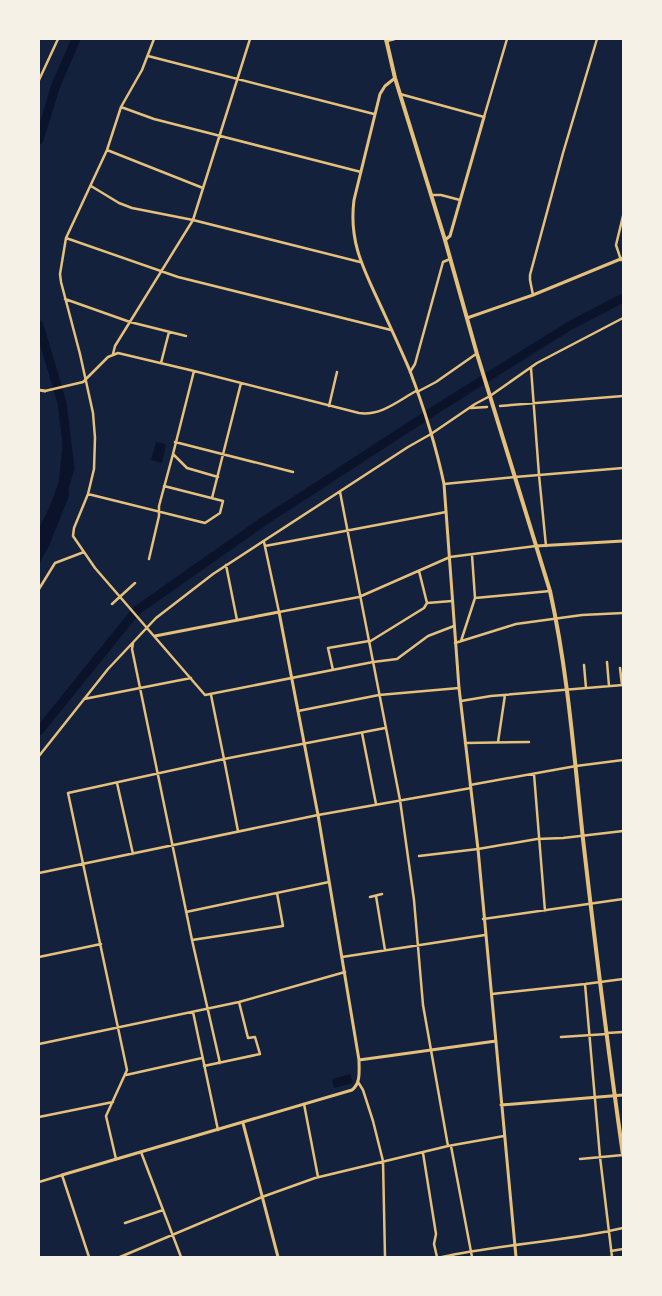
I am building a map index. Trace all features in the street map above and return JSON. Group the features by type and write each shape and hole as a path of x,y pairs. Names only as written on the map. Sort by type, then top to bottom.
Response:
{"main road":[{"path":"386,40 395,78 445,240 477,355 550,591 556,618 576,766 590,903 623,1155"}],"street":[{"path":"39,80 58,39"},
{"path":"154,39 148,56 121,107 106,150 66,238 60,274 60,282 80,354 84,381 93,413 95,438 94,469 88,494 74,528 73,536 121,597 205,696 373,662 397,659 428,636 454,626"},
{"path":"113,354 115,346 193,220 250,39"},
{"path":"386,40 394,39"},
{"path":"445,240 450,236 507,39"},
{"path":"533,295 530,275 597,39"},
{"path":"148,56 374,114"},
{"path":"395,78 384,86 374,114 356,189 352,216 353,236 360,262 410,372 431,433 444,484 460,701 478,850 516,1257"},
{"path":"400,94 484,117"},
{"path":"121,107 148,117 361,172"},
{"path":"106,150 203,188"},
{"path":"90,186 119,203 132,208 193,220 360,262"},
{"path":"431,195 441,195 460,200"},
{"path":"467,318 533,295 622,259 616,245 623,216"},
{"path":"66,238 161,272 391,330"},
{"path":"410,372 415,364 444,262 450,259"},
{"path":"65,299 130,322 186,336"},
{"path":"39,756 84,699 147,627 156,618 226,565 537,363 623,318"},
{"path":"162,363 169,332"},
{"path":"39,390 45,392 84,381 108,357 113,354 124,354 329,406 369,414 379,412 417,393 477,355"},
{"path":"531,368 546,546"},
{"path":"148,559 164,486 194,371"},
{"path":"329,406 337,372"},
{"path":"212,498 241,383"},
{"path":"500,406 623,396"},
{"path":"469,408 487,407"},
{"path":"175,442 294,472"},
{"path":"173,454 187,468 218,477"},
{"path":"444,484 515,476 623,468"},
{"path":"88,494 205,523 220,513 223,500 164,486"},
{"path":"340,492 400,800 414,900 423,1004 430,1050 472,1257"},
{"path":"265,546 447,511"},
{"path":"155,636 359,596 450,557 536,546 623,541"},
{"path":"39,1182 352,1090 358,1082 359,1060 318,816 264,542"},
{"path":"39,589 55,563 84,552"},
{"path":"461,641 475,598 472,554"},
{"path":"226,565 237,620"},
{"path":"332,670 328,648 369,641 424,608 427,603 418,571"},
{"path":"112,604 135,583"},
{"path":"475,598 550,591"},
{"path":"427,603 452,601"},
{"path":"456,643 516,624 556,618 623,613"},
{"path":"134,641 132,649 140,689 186,912 220,1063"},
{"path":"607,662 609,686"},
{"path":"584,665 586,689"},
{"path":"460,701 505,695 623,685 620,668"},
{"path":"84,699 191,678"},
{"path":"298,710 379,695 459,688"},
{"path":"211,694 238,831"},
{"path":"498,742 505,695"},
{"path":"116,1159 106,1116 128,1070 68,793 224,759 385,728"},
{"path":"362,733 376,804"},
{"path":"466,744 529,742"},
{"path":"39,873 376,804 576,766 623,760"},
{"path":"534,774 545,911"},
{"path":"118,782 133,854"},
{"path":"419,856 478,850 540,839 623,831"},
{"path":"186,912 329,882"},
{"path":"192,940 283,926 277,892"},
{"path":"370,896 382,894"},
{"path":"376,896 384,950"},
{"path":"483,919 623,899"},
{"path":"342,957 485,935"},
{"path":"39,957 101,944"},
{"path":"39,1044 239,1002 344,972"},
{"path":"492,994 623,979"},
{"path":"585,984 600,1157 612,1257"},
{"path":"204,1066 260,1054 255,1037 248,1038 239,1002"},
{"path":"193,1012 218,1130"},
{"path":"561,1037 623,1032"},
{"path":"359,1060 496,1041"},
{"path":"126,1075 203,1058"},
{"path":"358,1082 368,1105 383,1161 385,1257"},
{"path":"501,1105 623,1095"},
{"path":"39,1117 113,1102"},
{"path":"304,1104 318,1178"},
{"path":"243,1123 278,1257"},
{"path":"120,1257 262,1197 318,1178 422,1152 504,1136"},
{"path":"141,1152 181,1257"},
{"path":"422,1152 436,1234 434,1244 437,1257"},
{"path":"580,1159 623,1155"},
{"path":"62,1175 89,1257"},
{"path":"125,1223 163,1210"},
{"path":"442,1257 471,1251 608,1232 623,1228"},
{"path":"611,1251 623,1249"}],"water":[{"path":"64,430 69,496 49,546 39,564 39,528 50,506 59,481"},
{"path":"156,442 166,444 162,463 151,460"},
{"path":"350,1074 353,1083 334,1088 332,1079"}],"waterway":[{"path":"39,140 56,85 76,39"},
{"path":"39,731 136,611 264,521 446,403 571,325 623,298"},
{"path":"39,325 62,403 70,468 65,485"}]}
